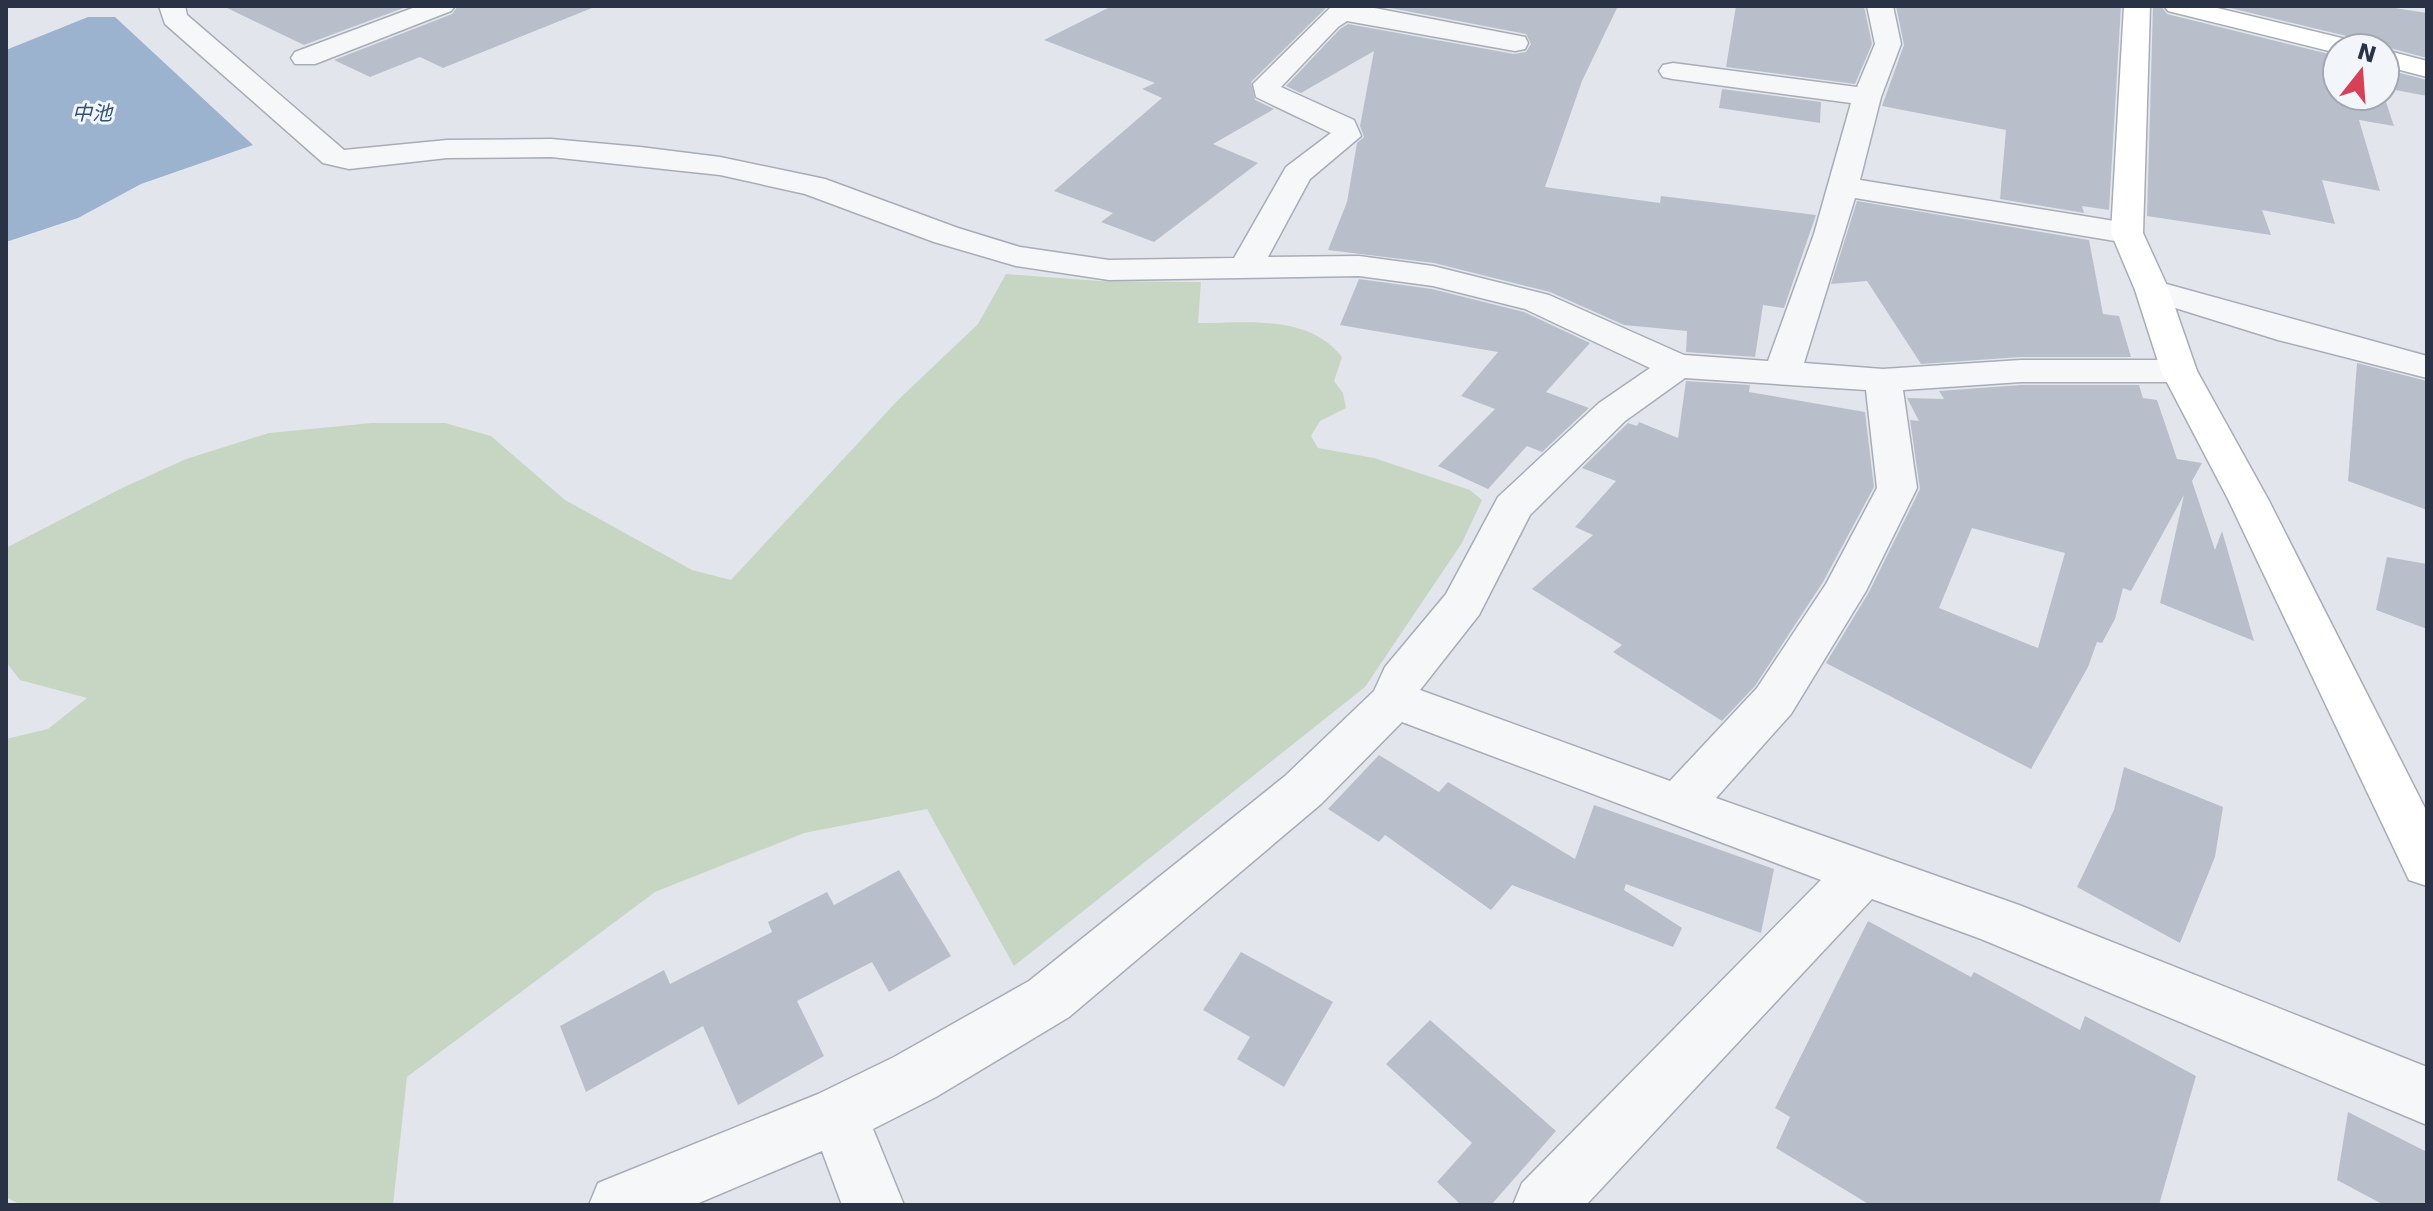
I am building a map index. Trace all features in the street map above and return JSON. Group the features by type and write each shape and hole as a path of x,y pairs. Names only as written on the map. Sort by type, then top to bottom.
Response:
{"street":[{"path":"172,6 174,18 334,157 349,160 447,149 551,148 667,160 814,186 946,235 1016,256 1109,270 1359,266 1433,276 1537,302 1677,366 1883,380 2021,371 2179,371"},
{"path":"305,58 442,6"},
{"path":"1783,372 1843,187 1867,97 1888,44 1880,6"},
{"path":"2137,6 2127,233 2152,290 2179,371 2248,499 2427,864"},
{"path":"2177,6 2321,41"},
{"path":"1245,269 1297,174 1346,136 1344,126 1266,91 1267,84 1346,9 1515,43"},
{"path":"2401,62 2427,69"},
{"path":"1673,71 1867,97"},
{"path":"1843,187 2127,233"},
{"path":"2152,290 2291,332 2427,367"},
{"path":"620,1205 838,1115 915,1077 1049,999 1303,790 1393,701 1401,680 1463,604 1513,507 1612,412 1677,366"},
{"path":"1678,806 1774,701 1844,591 1897,488 1883,380"},
{"path":"1393,701 1438,714 1678,806 2000,922 2427,1096"},
{"path":"1544,1205 1862,873"},
{"path":"838,1115 873,1205"}],"green space":[{"path":"1006,274 1100,281 1201,282 1198,323 1256,322 1295,327 1312,334 1328,343 1342,357 1334,381 1343,393 1346,408 1320,421 1311,436 1318,448 1374,458 1470,490 1482,500 1462,543 1365,687 1014,966 927,809 804,833 655,892 407,1077 393,1205 21,1205 6,1197 6,739 48,729 87,698 20,680 6,662 6,548 186,459 269,433 372,423 445,423 491,436 565,500 692,570 731,580 898,400 978,324"}],"water":[{"name":"中池","path":"88,17 115,17 253,145 141,184 78,218 6,242 6,50"}],"building":[{"path":"223,6 409,6 304,45"},
{"path":"458,6 592,8 443,68 420,57 370,77 334,60 452,14"},
{"path":"1112,6 1328,6 1251,82 1255,100 1274,109 1213,144 1258,163 1154,242 1101,222 1113,213 1054,191 1162,98 1142,89 1155,83 1044,40"},
{"path":"1380,6 1618,6 1582,81 1545,187 1660,203 1661,196 1816,215 1784,308 1763,305 1755,357 1686,352 1687,331 1624,325 1550,292 1434,263 1328,250 1347,202 1357,143 1364,137 1360,126 1374,51 1301,93 1286,86 1340,29 1348,24 1514,54 1526,52 1531,44 1526,34"},
{"path":"1736,6 1864,6 1872,44 1855,84 1726,67"},
{"path":"1896,6 2121,6 2109,210 2082,206 2084,213 2000,199 2006,130 1882,106 1904,45"},
{"path":"2153,6 2161,6 2167,14 2321,52 2321,112 2389,112 2394,126 2359,120 2380,191 2322,180 2335,224 2262,210 2271,235 2147,216"},
{"path":"2222,6 2382,6 2427,13 2427,58 2401,51 2401,32 2330,32"},
{"path":"2401,73 2427,80 2427,96 2401,91"},
{"path":"1722,89 1821,102 1820,123 1719,108"},
{"path":"1857,201 2089,240 2103,314 2119,316 2131,357 2021,357 1921,364 1867,281 1831,284"},
{"path":"1359,279 1432,289 1524,312 1590,343 1546,392 1589,408 1542,452 1527,446 1488,489 1438,466 1495,409 1461,396 1498,352 1340,325"},
{"path":"2357,363 2427,381 2427,510 2348,481"},
{"path":"1686,381 1750,385 1749,392 1865,412 1874,487 1823,582 1755,686 1722,721 1613,652 1622,645 1532,589 1593,535 1575,527 1616,481 1582,468 1628,423 1637,426 1639,422 1678,438"},
{"path":"2021,385 2139,385 2143,398 2157,400 2177,459 2202,463 2192,481 2215,550 2222,531 2254,641 2160,603 2184,495 2131,591 2123,588 2115,619 2102,643 2097,642 2088,667 2031,769 1826,663 1869,592 1920,489 1910,420 1919,421 1907,398 1944,399 1939,391","holes":["1972,528 2065,553 2038,648 1939,608"]},
{"path":"2387,557 2427,564 2427,629 2376,610"},
{"path":"1379,755 1439,792 1448,782 1575,859 1594,805 1774,869 1761,933 1626,884 1624,890 1682,928 1673,947 1512,885 1491,910 1385,835 1379,842 1328,809"},
{"path":"2124,767 2223,807 2215,857 2180,943 2077,887 2114,810"},
{"path":"899,870 951,956 889,992 872,962 797,1001 824,1056 738,1105 703,1026 586,1092 560,1026 664,970 670,984 772,932 768,922 827,892 834,905"},
{"path":"1868,921 1971,977 1974,972 2080,1030 2085,1016 2196,1076 2159,1205 1870,1205 1776,1148 1790,1117 1775,1108"},
{"path":"1241,952 1333,1002 1284,1087 1237,1059 1250,1037 1203,1010"},
{"path":"1430,1020 1556,1131 1491,1205 1461,1205 1437,1182 1472,1143 1386,1064"},
{"path":"2348,1112 2427,1152 2427,1205 2384,1205 2337,1180"}]}
